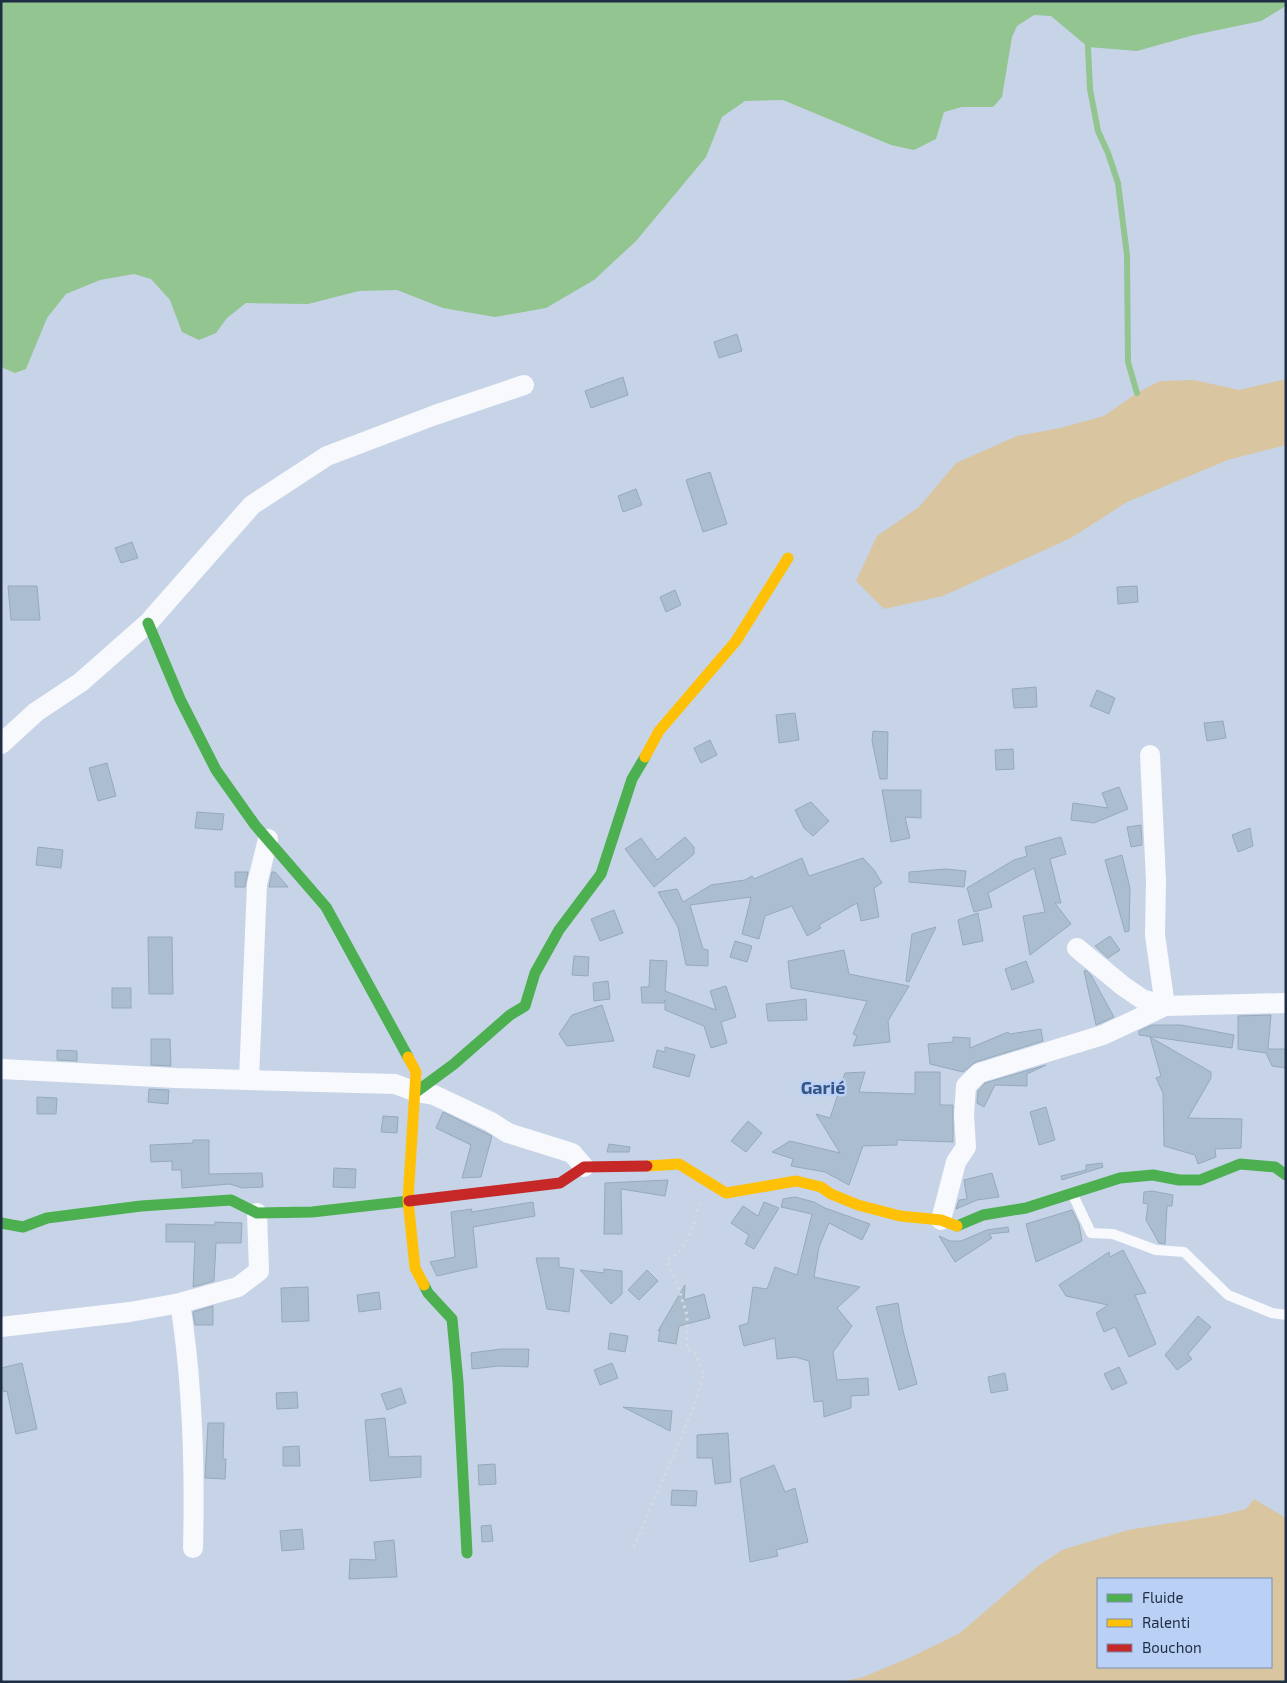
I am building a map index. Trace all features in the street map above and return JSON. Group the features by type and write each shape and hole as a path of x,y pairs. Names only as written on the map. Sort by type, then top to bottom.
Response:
{"street":[{"path":"1,744 36,712 80,682 148,623 252,505 327,456 435,415 524,385"},
{"path":"416,1092 454,1064 510,1015 525,1006 535,973 559,930 600,874 632,779 659,731 736,641 788,558"},
{"path":"148,623 180,699 216,770 268,839 326,907 416,1072 408,1200 415,1268 428,1293 452,1319 458,1382 467,1553"},
{"path":"1150,755 1156,880 1155,935 1165,1006"},
{"path":"249,1080 257,884 268,839"},
{"path":"1077,948 1123,986 1142,999 1165,1006 1286,1003"},
{"path":"941,1220 956,1162 966,1147 964,1115 966,1086 979,1073 1103,1035 1165,1006"},
{"path":"1,1069 249,1080 395,1084 416,1092 434,1095 491,1122 508,1133 572,1153 584,1167"},
{"path":"1,1223 23,1227 47,1218 141,1206 231,1200 257,1213 312,1212 560,1183 584,1167 618,1168 679,1164 726,1194 796,1181 821,1187 831,1194 858,1205 900,1216 941,1220 956,1226 983,1216 1026,1208 1128,1178 1153,1175 1179,1180 1200,1180 1240,1164 1275,1167 1286,1175"},
{"path":"1,1327 130,1312 180,1303 238,1286 259,1270 257,1213"},
{"path":"180,1303 187,1348 194,1499 193,1548"}],"lane":[{"path":"1073,1193 1090,1233 1113,1234 1156,1250 1184,1252 1228,1295 1272,1313 1286,1315"}],"path":[{"path":"634,1547 693,1409 704,1372 695,1353 687,1349 687,1314 676,1280 667,1261 679,1254 695,1224 702,1177"}],"shaded area":[{"path":"1,1 1286,1 1286,6 1261,21 1194,35 1137,51 1088,47 1051,16 1034,15 1017,26 1012,37 1002,97 993,107 962,107 944,112 936,139 914,150 891,145 783,100 745,101 722,117 706,157 636,241 594,280 546,308 495,317 443,308 397,290 359,291 308,304 246,303 227,318 216,333 199,340 182,332 170,300 151,279 134,274 100,280 66,294 47,318 26,369 15,373 3,368 1,363"},
{"path":"1286,379 1286,445 1228,460 1127,502 1071,538 943,596 884,609 856,581 877,536 919,507 956,463 1017,436 1060,428 1104,416 1137,393 1160,381 1194,380 1239,390"},
{"path":"1254,1499 1286,1518 1286,1682 841,1682 863,1677 909,1658 960,1633 1038,1566 1062,1550 1128,1530 1221,1515 1246,1509"}],"building":[{"path":"737,334 742,351 719,358 714,342"},
{"path":"623,377 628,395 591,408 585,391"},
{"path":"710,472 727,524 703,532 686,480"},
{"path":"636,489 642,505 623,512 618,496"},
{"path":"132,542 138,558 121,563 115,548"},
{"path":"8,586 37,586 40,620 11,620"},
{"path":"1137,586 1138,602 1118,604 1117,587"},
{"path":"675,590 681,605 666,612 660,597"},
{"path":"1036,687 1037,707 1014,708 1012,689"},
{"path":"1097,690 1115,698 1109,714 1090,706"},
{"path":"795,713 799,740 779,743 776,715"},
{"path":"1223,721 1226,738 1207,741 1204,723"},
{"path":"873,731 888,732 887,779 880,779 872,741"},
{"path":"710,740 717,755 701,763 694,748"},
{"path":"1013,749 1014,769 996,770 995,750"},
{"path":"107,763 116,796 98,801 89,768"},
{"path":"1119,787 1128,809 1094,823 1071,820 1073,803 1108,808 1102,793"},
{"path":"882,790 921,790 921,818 905,817 910,838 891,842"},
{"path":"811,802 829,821 813,836 804,828 795,810"},
{"path":"197,812 224,814 222,830 195,828"},
{"path":"1141,825 1142,845 1131,847 1127,827"},
{"path":"1250,828 1253,846 1238,852 1232,835"},
{"path":"685,837 694,847 694,854 654,887 625,849 641,838 657,860"},
{"path":"1061,837 1066,854 1050,859 1061,903 1055,903 1071,924 1030,955 1023,916 1045,912 1034,868 988,893 992,907 974,912 967,888 1014,860 1027,856 1025,847"},
{"path":"38,847 63,850 61,868 36,865"},
{"path":"1122,855 1130,888 1129,931 1125,932 1105,860"},
{"path":"802,858 809,876 863,858 882,883 874,888 879,917 861,921 857,903 819,925 821,928 807,936 792,906 765,916 759,939 742,934 751,897 690,905 703,949 708,950 708,966 686,965 678,927 658,892 677,889 683,902 711,885 745,880 752,876 754,879"},
{"path":"946,869 966,871 964,887 909,882 909,872"},
{"path":"235,872 248,872 245,887 235,887"},
{"path":"272,872 275,872 288,887 269,887"},
{"path":"614,910 623,933 600,941 591,919"},
{"path":"978,913 983,941 963,945 958,920"},
{"path":"936,927 909,982 906,981 912,934"},
{"path":"1110,936 1120,950 1108,958 1095,946"},
{"path":"148,937 172,937 173,994 149,994"},
{"path":"735,941 752,946 747,962 730,957"},
{"path":"844,950 849,974 909,986 888,1021 890,1042 853,1046 857,1036 853,1034 867,1001 791,988 788,961"},
{"path":"574,956 589,957 588,976 572,975"},
{"path":"650,960 667,961 665,991 716,1010 710,991 726,986 736,1017 721,1022 727,1043 711,1048 704,1026 665,1010 665,1000 664,1003 642,1003 641,987 649,987"},
{"path":"1026,961 1034,982 1012,990 1005,969"},
{"path":"1086,970 1091,975 1114,1017 1096,1025 1084,971"},
{"path":"608,981 610,999 594,1001 593,983"},
{"path":"112,988 131,988 131,1008 112,1008"},
{"path":"806,999 807,1020 768,1021 766,1004"},
{"path":"602,1005 614,1041 567,1046 559,1034 572,1015"},
{"path":"1271,1015 1268,1049 1286,1049 1286,1068 1272,1066 1266,1053 1238,1049 1238,1016"},
{"path":"1152,1025 1181,1025 1234,1035 1232,1048 1139,1035 1139,1031"},
{"path":"1041,1029 1043,1041 976,1062 963,1072 930,1064 928,1044 953,1042 953,1037 970,1038 970,1048 1008,1032 1010,1034"},
{"path":"1150,1037 1211,1072 1211,1078 1188,1118 1242,1119 1241,1148 1215,1149 1216,1157 1198,1164 1195,1155 1164,1146 1163,1093 1156,1078 1161,1076"},
{"path":"151,1039 170,1039 171,1066 151,1065"},
{"path":"665,1047 695,1055 689,1077 653,1067 657,1050 665,1052"},
{"path":"57,1050 77,1051 77,1061 57,1060"},
{"path":"1046,1065 1027,1074 1027,1086 995,1085 984,1107 977,1103 978,1091 985,1083"},
{"path":"865,1072 859,1092 915,1094 915,1072 940,1072 940,1105 953,1105 953,1142 897,1140 897,1145 863,1146 849,1185 825,1172 791,1166 793,1159 772,1152 790,1141 840,1153 816,1114 830,1118 845,1073"},
{"path":"149,1089 169,1090 168,1104 148,1102"},
{"path":"37,1097 57,1098 56,1114 37,1114"},
{"path":"1046,1107 1055,1140 1039,1145 1030,1112"},
{"path":"443,1112 492,1136 481,1177 462,1178 471,1145 436,1128"},
{"path":"383,1116 398,1117 397,1133 381,1132"},
{"path":"748,1121 762,1133 746,1152 731,1141"},
{"path":"193,1140 209,1140 209,1174 262,1173 263,1187 242,1188 230,1184 182,1188 181,1170 172,1170 172,1161 151,1162 150,1145 193,1143"},
{"path":"609,1144 630,1147 629,1152 607,1152"},
{"path":"1102,1163 1103,1167 1062,1180 1061,1176 1086,1170 1086,1165"},
{"path":"334,1168 356,1169 355,1188 333,1187"},
{"path":"992,1173 999,1197 977,1200 956,1209 959,1200 967,1199 964,1180"},
{"path":"668,1180 665,1196 621,1189 622,1234 604,1234 605,1183"},
{"path":"1152,1191 1173,1195 1172,1206 1167,1206 1165,1244 1159,1243 1146,1220 1148,1204 1143,1203 1144,1192"},
{"path":"795,1197 814,1202 825,1208 870,1224 862,1240 829,1223 819,1247 814,1277 860,1287 837,1308 852,1326 833,1352 837,1380 868,1378 869,1395 851,1396 851,1408 824,1417 823,1401 814,1402 809,1361 795,1357 777,1359 775,1338 744,1346 739,1326 748,1323 753,1287 767,1289 775,1267 797,1275 812,1214 781,1207 783,1199"},
{"path":"533,1202 535,1216 473,1227 477,1267 437,1276 430,1262 455,1257 451,1212 472,1209 471,1212"},
{"path":"764,1202 779,1208 754,1249 745,1244 749,1235 731,1223 743,1206 758,1216"},
{"path":"1072,1210 1079,1224 1082,1241 1036,1262 1026,1224"},
{"path":"215,1222 242,1223 241,1243 216,1243 214,1281 193,1287 195,1242 166,1242 166,1224 215,1225"},
{"path":"1008,1227 1009,1232 989,1234 992,1238 955,1262 939,1236 950,1241 961,1241 987,1230"},
{"path":"1123,1250 1146,1293 1135,1295 1156,1344 1129,1357 1115,1327 1104,1332 1096,1313 1108,1305 1066,1296 1059,1285 1109,1252 1110,1257"},
{"path":"536,1258 559,1258 559,1267 574,1269 569,1312 547,1309"},
{"path":"604,1269 622,1271 622,1294 611,1304 580,1270 604,1273"},
{"path":"647,1270 658,1281 639,1300 628,1290"},
{"path":"685,1285 684,1300 704,1294 710,1318 679,1326 676,1344 658,1341 660,1330 658,1331"},
{"path":"308,1287 309,1321 282,1322 281,1288"},
{"path":"379,1292 381,1309 359,1312 357,1295"},
{"path":"898,1303 903,1331 917,1384 899,1390 876,1307"},
{"path":"213,1306 213,1325 195,1325 193,1312"},
{"path":"1198,1316 1211,1327 1188,1354 1192,1359 1177,1370 1165,1355"},
{"path":"610,1333 628,1336 625,1352 608,1349"},
{"path":"501,1349 529,1349 528,1367 499,1366 472,1369 471,1353"},
{"path":"22,1363 37,1429 16,1434 7,1391 4,1392 1,1382 1,1368"},
{"path":"612,1363 618,1378 600,1385 594,1370"},
{"path":"1119,1367 1127,1383 1112,1390 1104,1374"},
{"path":"1005,1373 1008,1390 991,1393 988,1377"},
{"path":"401,1388 406,1403 387,1410 381,1394"},
{"path":"297,1392 298,1408 277,1409 276,1393"},
{"path":"623,1407 672,1411 670,1431"},
{"path":"385,1418 389,1457 421,1456 421,1477 370,1481 365,1420"},
{"path":"208,1423 224,1423 223,1459 226,1459 225,1479 205,1478"},
{"path":"728,1433 731,1482 715,1484 712,1458 697,1458 697,1435"},
{"path":"299,1446 300,1466 283,1466 283,1447"},
{"path":"495,1464 496,1484 479,1485 478,1465"},
{"path":"774,1465 785,1492 795,1488 808,1542 776,1550 778,1556 750,1562 740,1479"},
{"path":"672,1490 697,1491 696,1506 671,1505"},
{"path":"491,1525 493,1541 482,1542 481,1526"},
{"path":"302,1529 304,1549 282,1551 280,1531"},
{"path":"394,1540 397,1577 349,1579 350,1559 376,1560 374,1542"}],"waterway":[{"path":"1088,47 1090,89 1098,131 1118,183 1127,255 1128,362 1137,393"}],"traffic: fast":[{"path":"148,623 180,699 216,770 255,825 326,907 408,1057"},
{"path":"416,1092 454,1064 510,1015 525,1006 535,973 559,930 601,874 632,779 645,757"},
{"path":"957,1226 983,1215 1026,1208 1120,1178 1153,1175 1179,1180 1200,1180 1240,1164 1275,1167 1286,1175"},
{"path":"1,1223 23,1227 47,1218 141,1206 231,1200 257,1213 312,1212 409,1201"},
{"path":"424,1285 428,1293 452,1319 458,1382 467,1553"}],"traffic: slow":[{"path":"645,757 659,731 736,641 788,558"},
{"path":"408,1057 416,1072 408,1200 415,1268 424,1285"},
{"path":"647,1166 679,1164 726,1193 796,1181 821,1187 831,1194 858,1205 900,1216 941,1220 957,1226"}],"traffic: jam":[{"path":"409,1201 560,1183 584,1167 647,1166"}],"district":[{"name":"Garié","path":"823,1088"}]}
